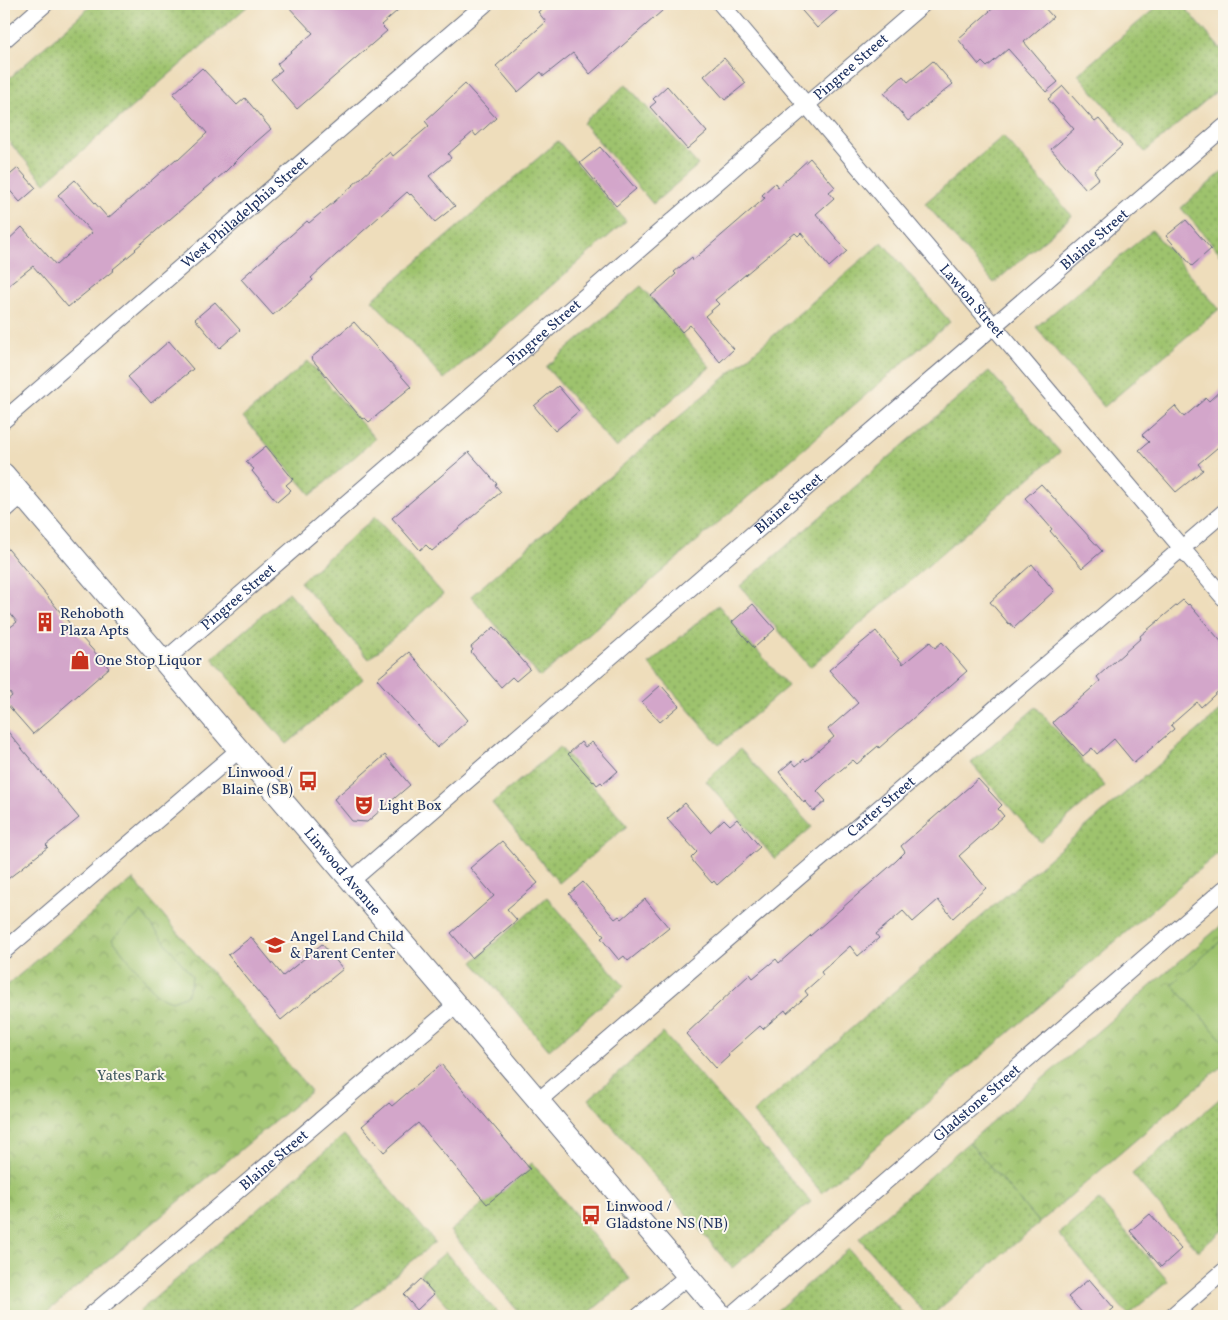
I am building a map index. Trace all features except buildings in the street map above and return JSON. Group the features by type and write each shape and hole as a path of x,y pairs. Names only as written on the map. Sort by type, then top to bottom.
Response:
{"street":[{"path":"4,40 45,4"},
{"name":"West Philadelphia Street","path":"4,420 485,4"},
{"name":"Lawton Street","path":"721,4 1224,598"},
{"name":"Pingree Street","path":"164,661 923,4"},
{"name":"Blaine Street","path":"351,881 1224,127"},
{"name":"Linwood Avenue","path":"4,474 722,1316"},
{"path":"4,511 22,495"},
{"name":"Carter Street","path":"538,1101 1224,512"},
{"path":"4,951 240,749"},
{"name":"Gladstone Street","path":"730,1316 1224,889"},
{"name":"Blaine Street","path":"90,1316 457,1004"},
{"path":"1172,1316 1224,1271"},
{"path":"639,1316 688,1276"}],"green space":[{"path":"93,4 250,4 45,183 4,136 4,83"},
{"path":"1160,4 1182,4 1224,53 1224,85 1145,152 1078,74"},
{"path":"626,84 698,165 653,204 583,123"},
{"path":"1003,136 1072,216 994,283 925,203"},
{"path":"558,141 626,221 444,379 372,300"},
{"path":"1224,170 1224,258 1181,208"},
{"path":"1152,230 1219,309 1104,407 1036,327"},
{"path":"882,242 950,322 540,677 471,596"},
{"path":"641,286 710,367 616,448 546,367"},
{"path":"308,361 375,439 311,495 243,417"},
{"path":"989,371 1060,452 810,667 740,586"},
{"path":"375,517 443,594 369,659 300,582"},
{"path":"289,592 363,679 287,744 212,658"},
{"path":"718,605 788,686 719,745 649,664"},
{"path":"1036,707 1105,786 1040,842 971,763"},
{"path":"1224,708 1224,848 822,1193 753,1113"},
{"path":"560,747 627,826 559,883 492,803"},
{"path":"740,749 812,827 775,859 706,781"},
{"name":"Yates Park","path":"133,879 311,1091 42,1316 6,1316 4,1313 4,988"},
{"path":"547,897 624,986 549,1050 473,962"},
{"path":"141,912 192,976 187,995 172,1001 157,995 112,939"},
{"path":"1224,923 1224,1064 1039,1223 969,1142"},
{"path":"1224,938 1224,1042 1172,984"},
{"path":"663,1033 811,1202 732,1268 589,1099"},
{"path":"1224,1095 1224,1229 1198,1251 1132,1174"},
{"path":"344,1135 435,1242 346,1316 134,1316"},
{"path":"969,1142 1039,1223 931,1316 927,1316 859,1238"},
{"path":"532,1163 630,1279 585,1316 522,1316 450,1231"},
{"path":"1099,1200 1168,1281 1128,1315 1059,1234"},
{"path":"849,1249 905,1316 777,1316 774,1313"},
{"path":"446,1252 500,1316 456,1316 420,1274"}],"place":[{"name":"Rehoboth Plaza Apts","path":"45,622"},
{"name":"One Stop Liquor","path":"80,660"},
{"name":"Linwood / Blaine (SB)","path":"308,781"},
{"name":"Light Box","path":"364,805"},
{"name":"Angel Land Child & Parent Center","path":"275,945"},
{"name":"Linwood / Gladstone NS (NB)","path":"591,1215"}]}
